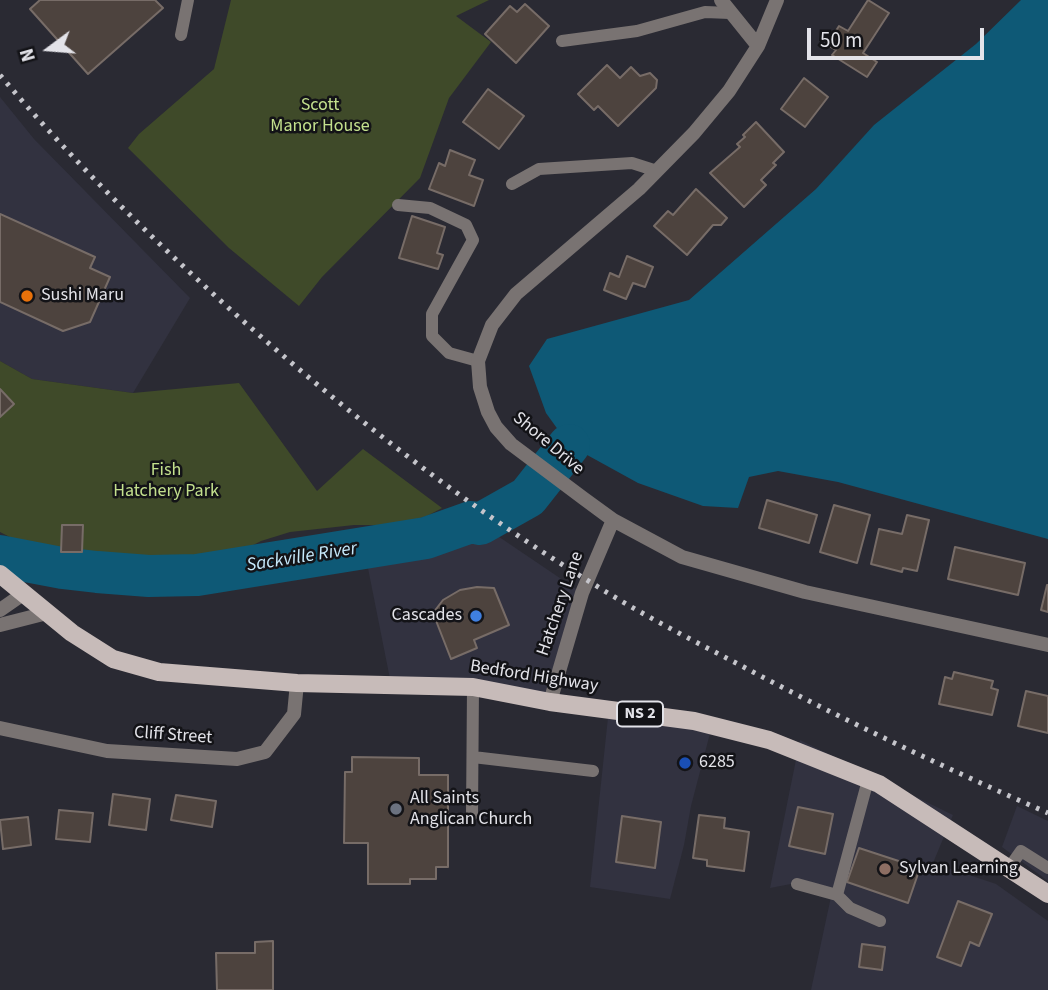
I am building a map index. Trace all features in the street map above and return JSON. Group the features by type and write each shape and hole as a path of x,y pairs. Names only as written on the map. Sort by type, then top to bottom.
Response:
{"main road":[{"name":"Bedford Highway","path":"0,574 72,633 113,659 159,672 297,683 473,687 550,702 694,721 769,740 879,784 1048,894"}],"street":[{"path":"721,0 758,46"},
{"name":"Shore Drive","path":"777,0 758,46 729,91 694,133 639,189 516,294 492,326 478,361 480,387 488,412 496,427 511,444 583,498 613,520 682,557 805,592 1048,645"},
{"name":"Hatchery Lane","path":"550,702 582,593 613,520"},
{"path":"0,610 23,594"},
{"path":"0,625 47,613"},
{"name":"Cliff Street","path":"0,728 107,751 237,759 265,752 294,714 297,683"}],"lane":[{"path":"181,35 188,0"},
{"path":"562,41 637,31 705,12 730,13"},
{"path":"512,184 539,169 632,163 657,171"},
{"path":"398,205 430,208 466,225 473,240 432,314 432,336 449,353 478,361"},
{"path":"472,816 473,687"},
{"path":"473,757 593,771"},
{"path":"837,895 868,780"},
{"path":"1009,868 1021,851 1048,868"},
{"path":"797,884 837,895 850,908 880,920"}],"shaded area":[{"path":"0,97 34,139 190,298 133,393 32,379 0,361"},
{"path":"471,522 480,524 582,593 550,702 391,684 364,548 426,538"},
{"path":"609,708 713,722 670,899 590,887"},
{"path":"800,740 953,815 933,863 996,884 1048,921 1048,990 811,990 832,892 796,883 770,888"},
{"path":"1017,806 1048,821 1048,881 1002,847"}],"green space":[{"name":"Scott Manor House","path":"231,0 489,0 456,16 491,42 449,98 420,178 322,277 299,306 229,248 128,148 139,134 214,69"},
{"name":"Fish Hatchery Park","path":"0,361 32,379 133,393 239,383 317,491 363,449 442,508 427,516 397,525 354,525 290,532 261,541 224,560 170,576 152,573 141,577 137,570 130,568 49,557 0,532"}],"water":[{"path":"1021,0 1048,0 1048,539 838,482 778,471 749,477 738,508 703,506 638,483 569,445 546,413 529,366 547,339 689,300 816,189 874,125 976,44"}],"building":[{"path":"40,0 155,0 163,8 88,74 30,9"},
{"path":"868,0 889,13 863,53 877,62 867,77 832,55 836,50 827,45 839,26 848,31"},
{"path":"525,4 549,26 516,63 485,34 510,6 517,12"},
{"path":"607,65 620,78 631,67 640,76 650,73 657,80 656,88 618,126 598,106 594,110 578,94"},
{"path":"804,78 828,97 805,127 781,109"},
{"path":"488,89 524,116 499,149 463,122"},
{"path":"756,122 784,152 761,180 766,185 744,207 710,173 740,147 737,144"},
{"path":"450,150 475,160 469,175 483,180 474,206 429,189 439,163 445,166"},
{"path":"696,189 727,218 721,225 713,225 687,255 654,226 668,211 673,215"},
{"path":"0,214 95,257 90,268 110,277 90,322 63,331 0,302"},
{"path":"412,216 445,227 437,253 443,255 438,269 399,258"},
{"path":"627,256 653,267 645,287 633,283 626,299 604,290 610,273 619,277"},
{"path":"0,389 14,404 0,417"},
{"path":"767,500 817,515 809,543 759,528"},
{"path":"834,505 870,515 857,563 820,552"},
{"path":"907,515 929,520 917,571 903,568 902,572 871,564 879,529 902,534"},
{"path":"62,525 83,525 82,552 61,552"},
{"path":"955,547 1025,563 1018,595 948,579"},
{"path":"1048,585 1048,612 1041,610"},
{"path":"494,588 509,625 474,640 477,648 451,659 433,613 443,600 460,590"},
{"path":"954,672 993,681 991,688 998,690 992,715 939,704 945,677 952,679"},
{"path":"1026,691 1048,696 1048,733 1018,726"},
{"name":"All Saints Anglican Church","path":"352,757 419,758 419,775 448,775 448,867 436,867 436,879 410,879 410,884 368,884 368,843 344,843 345,772 352,772"},
{"path":"113,794 150,799 146,830 109,825"},
{"path":"176,795 216,801 212,827 171,820"},
{"path":"798,807 833,814 825,854 789,846"},
{"path":"59,810 93,813 90,842 56,839"},
{"path":"699,815 725,818 724,828 749,832 744,871 707,866 707,860 693,858"},
{"path":"622,816 661,822 655,868 616,862"},
{"path":"28,817 31,845 3,849 0,820"},
{"path":"859,848 920,868 908,903 847,882"},
{"path":"958,901 992,914 979,946 970,942 961,966 937,957"},
{"path":"273,941 273,990 217,990 216,953 255,953 255,942"},
{"path":"862,944 885,947 882,970 859,967"}],"waterway":[{"name":"Sackville River","path":"0,556 97,572 149,576 197,575 426,538 471,522 480,524 528,497 569,445"}],"railway":[{"path":"0,75 87,171 210,291 369,427 502,525 612,596 666,626 853,723 1048,813"}],"place":[{"name":"Sushi Maru","path":"27,296"},
{"name":"Cascades","path":"476,616"},
{"name":"6285","path":"685,763"},
{"name":"All Saints Anglican Church","path":"396,809"},
{"name":"Sylvan Learning","path":"885,869"}]}
